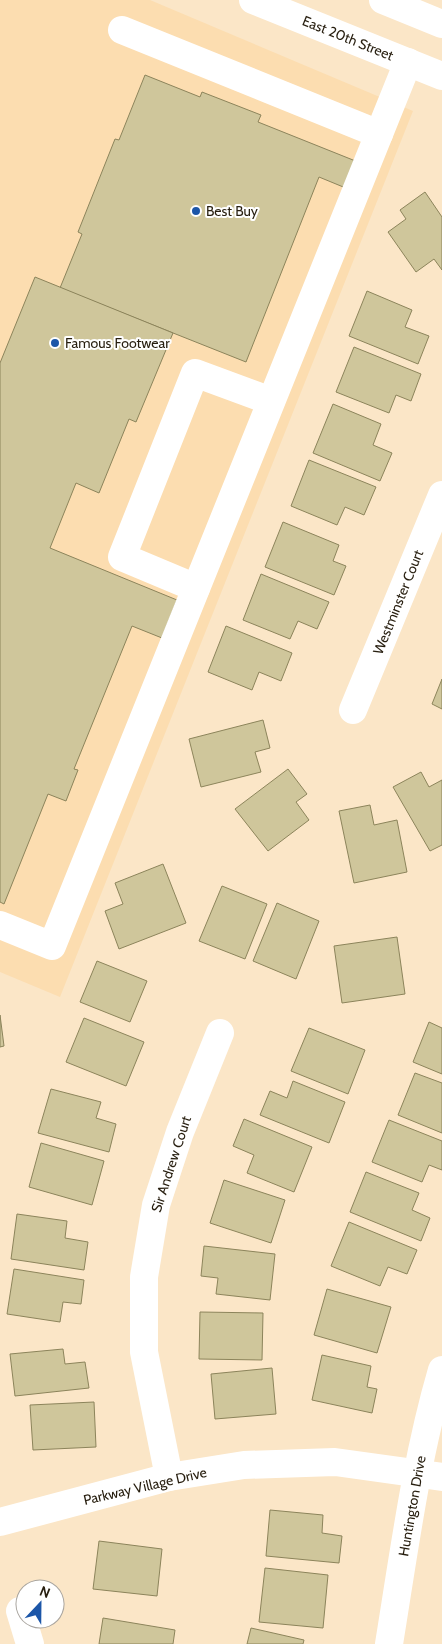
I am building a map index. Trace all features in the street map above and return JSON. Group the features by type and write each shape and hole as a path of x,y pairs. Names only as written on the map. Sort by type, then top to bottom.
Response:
{"street":[{"name":"East 20th Street","path":"253,0 442,76"},
{"path":"383,0 442,24"},
{"path":"122,30 379,134"},
{"path":"0,925 52,946 408,62"},
{"path":"196,588 122,557 195,373 271,400"},
{"name":"Westminster Court","path":"353,710 442,495"},
{"name":"Sir Andrew Court","path":"169,1477 144,1352 144,1277 156,1205 180,1132 220,1033"},
{"name":"Huntington Drive","path":"389,1644 430,1474 434,1397 442,1370"},
{"name":"Parkway Village Drive","path":"0,1522 169,1477 244,1465 335,1462 430,1474"},
{"path":"25,1629 30,1644"}],"shaded area":[{"path":"0,0 150,0 413,111 60,997 0,972"}],"building":[{"name":"Best Buy","path":"145,75 200,97 202,92 261,115 258,122 363,164 353,191 319,177 246,362 60,288 82,234 78,232 115,139 119,140"},
{"path":"425,192 442,217 442,270 434,259 416,272 388,232 406,219 400,210"},
{"path":"35,277 173,333 136,422 129,419 99,493 76,483 50,548 177,600 162,638 132,626 74,769 78,770 66,801 48,794 4,904 0,902 0,363"},
{"path":"367,291 412,310 405,327 429,336 418,364 349,336"},
{"path":"354,347 421,374 411,401 396,395 389,413 336,392"},
{"path":"333,404 381,424 373,445 392,453 380,481 313,453"},
{"path":"309,460 376,487 364,515 345,507 337,525 291,506"},
{"path":"283,522 339,545 333,561 346,566 334,595 265,567"},
{"path":"261,574 329,602 317,629 298,621 290,639 243,620"},
{"path":"226,626 292,653 281,681 259,672 252,690 208,672"},
{"path":"442,679 442,709 432,704"},
{"path":"263,720 270,748 255,752 261,772 201,787 189,739"},
{"path":"288,769 307,794 296,802 309,820 268,851 235,809"},
{"path":"421,772 429,787 442,780 442,845 430,851 393,787"},
{"path":"370,805 374,825 397,820 407,872 354,883 339,811"},
{"path":"163,864 186,923 119,949 105,911 123,904 115,883"},
{"path":"222,886 267,904 245,959 199,941"},
{"path":"277,903 319,921 296,979 253,961"},
{"path":"397,937 405,994 342,1003 334,946"},
{"path":"97,961 147,981 130,1022 80,1002"},
{"path":"0,1015 4,1046 0,1047"},
{"path":"84,1018 144,1042 126,1086 66,1062"},
{"path":"429,1022 442,1028 442,1074 413,1062"},
{"path":"309,1028 365,1050 348,1094 291,1071"},
{"path":"415,1073 442,1083 442,1133 398,1115"},
{"path":"293,1081 345,1102 329,1143 260,1115 270,1091 287,1098"},
{"path":"51,1089 101,1102 96,1118 116,1124 109,1152 38,1133"},
{"path":"244,1119 312,1147 294,1192 247,1173 254,1155 233,1146"},
{"path":"389,1120 442,1141 442,1170 429,1165 422,1182 372,1162"},
{"path":"41,1143 104,1161 92,1205 29,1187"},
{"path":"366,1172 419,1193 412,1210 430,1218 421,1241 350,1212"},
{"path":"224,1180 285,1200 271,1243 210,1223"},
{"path":"17,1214 67,1221 65,1238 88,1242 84,1270 11,1259"},
{"path":"349,1222 417,1250 407,1274 388,1267 380,1286 331,1266"},
{"path":"204,1246 275,1254 270,1300 216,1294 218,1278 201,1276"},
{"path":"14,1269 84,1280 81,1304 63,1302 60,1322 7,1314"},
{"path":"327,1289 391,1307 377,1353 314,1335"},
{"path":"200,1312 263,1313 262,1360 199,1359"},
{"path":"63,1349 65,1364 85,1362 89,1388 15,1396 10,1354"},
{"path":"322,1355 371,1366 367,1387 377,1389 372,1413 312,1400"},
{"path":"272,1368 276,1414 215,1419 211,1374"},
{"path":"94,1402 96,1447 33,1450 30,1405"},
{"path":"270,1510 323,1515 322,1533 342,1536 339,1563 266,1556"},
{"path":"99,1541 162,1549 157,1596 93,1589"},
{"path":"265,1568 328,1575 323,1628 259,1622"},
{"path":"103,1618 175,1630 173,1644 99,1644"},
{"path":"251,1628 304,1640 303,1644 247,1644"}],"place":[{"name":"Best Buy","path":"196,211"},
{"name":"Famous Footwear","path":"55,343"}]}
